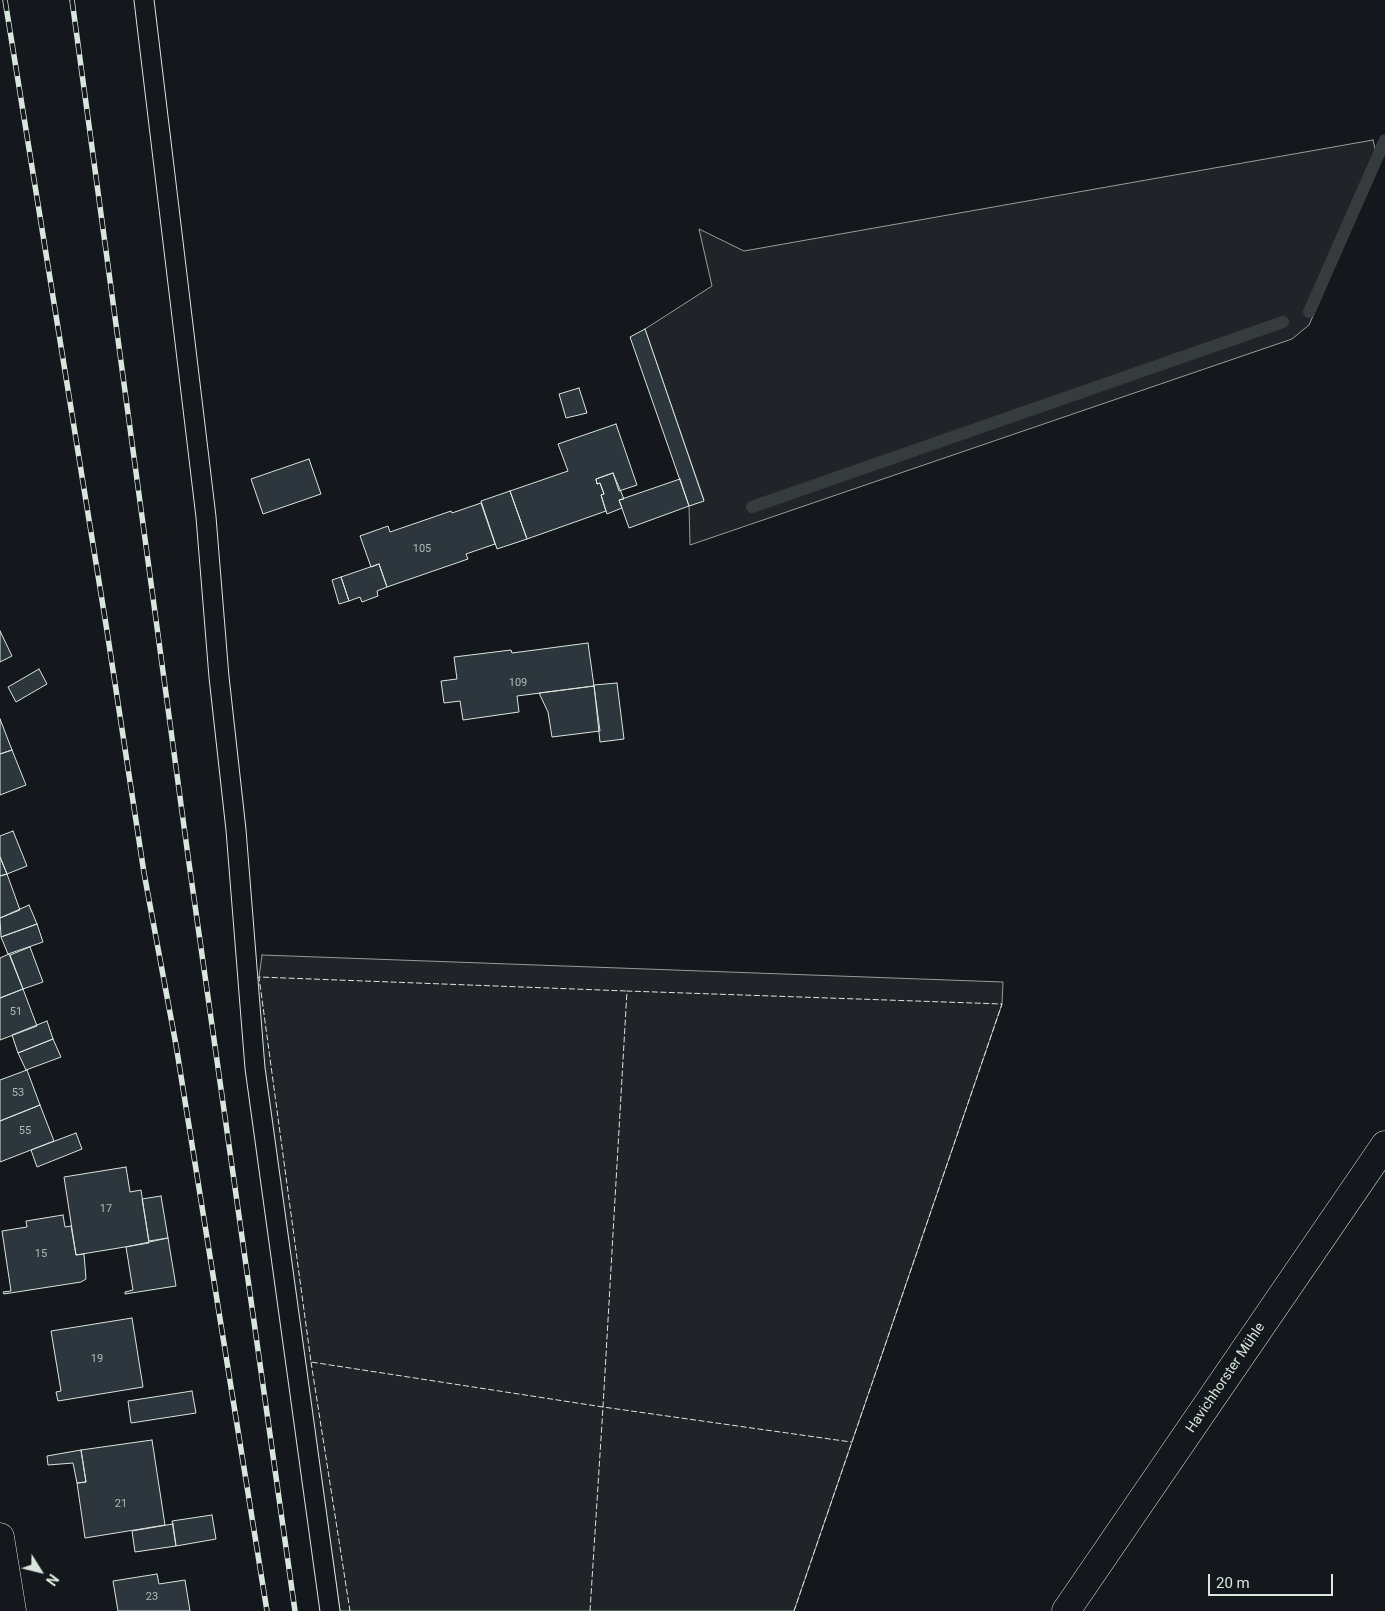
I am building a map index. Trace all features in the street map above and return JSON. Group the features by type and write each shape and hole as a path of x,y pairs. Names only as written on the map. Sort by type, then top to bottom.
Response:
{"street":[{"name":"Havichhorster Mühle","path":"1066,1611 1385,1145"},
{"path":"0,1538 12,1611"}],"lane":[{"path":"144,0 206,517 219,677 236,830 255,1068 330,1611"}],"shaded area":[{"path":"1373,140 1379,166 1309,325 1292,339 690,545 689,506 704,500 645,329 712,286 699,229 744,251"},
{"path":"262,955 1003,982 1002,1004 794,1611 340,1611 263,1073 253,981 259,977"}],"building":[{"path":"645,329 704,501 689,506 630,337"},
{"path":"579,388 587,413 566,418 559,394"},
{"path":"616,424 637,485 619,491 613,473 596,479 597,484 600,483 604,494 601,495 606,511 527,539 510,491 568,471 558,444"},
{"path":"309,459 321,494 263,514 251,479"},
{"path":"613,473 624,499 619,500 622,508 607,514 601,495 604,494 600,483 597,484 596,479"},
{"path":"680,479 689,506 629,528 619,500"},
{"path":"510,491 527,539 497,549 481,501"},
{"path":"481,503 495,544 466,554 468,559 387,587 379,564 371,567 360,536 388,526 390,532"},
{"path":"379,564 387,587 377,591 378,596 362,602 360,597 349,601 341,577"},
{"path":"341,577 349,601 339,604 332,580"},
{"path":"0,631 12,656 0,662"},
{"path":"588,643 594,686 517,696 519,712 463,720 460,701 444,703 441,681 457,679 454,657 511,650 512,653"},
{"path":"39,669 47,684 16,702 8,687"},
{"path":"617,683 624,739 600,742 594,685"},
{"path":"594,686 600,731 552,737 548,712 539,693"},
{"path":"0,719 12,750 0,754"},
{"path":"12,750 26,785 0,795 0,754"},
{"path":"13,831 27,866 7,874 0,857 0,836"},
{"path":"0,857 7,874 0,876"},
{"path":"7,874 20,910 0,918 0,876"},
{"path":"29,905 37,924 1,937 0,918"},
{"path":"37,924 43,942 8,954 1,937"},
{"path":"30,947 43,982 23,989 10,955"},
{"path":"9,954 23,989 0,998 0,958"},
{"path":"23,989 37,1026 0,1040 0,998"},
{"path":"47,1021 53,1039 18,1053 12,1035"},
{"path":"53,1039 61,1057 26,1070 18,1053"},
{"path":"27,1070 40,1105 0,1121 0,1080"},
{"path":"40,1105 54,1141 0,1162 0,1121"},
{"path":"76,1133 82,1149 37,1167 31,1150"},
{"path":"126,1167 130,1192 141,1190 149,1243 76,1255 64,1177"},
{"path":"161,1196 168,1238 149,1241 142,1199"},
{"path":"63,1215 65,1227 71,1226 76,1255 84,1254 86,1279 81,1282 4,1294 3,1292 11,1291 2,1231 27,1227 26,1221"},
{"path":"168,1238 176,1286 125,1294 125,1292 133,1290 126,1247"},
{"path":"132,1318 143,1387 58,1401 56,1392 61,1391 51,1331"},
{"path":"192,1391 196,1413 131,1423 128,1401"},
{"path":"152,1440 165,1525 85,1538 77,1483 86,1482 81,1450"},
{"path":"81,1450 86,1482 77,1483 73,1463 48,1465 47,1456"},
{"path":"212,1515 216,1539 176,1546 172,1521"},
{"path":"173,1524 176,1546 135,1552 132,1531"},
{"path":"157,1574 159,1584 185,1580 190,1611 118,1611 113,1581"}],"waterway":[{"path":"1309,312 1385,140"},
{"path":"752,507 1283,322"}],"railway":[{"path":"5,0 107,631 144,873 176,1045 267,1611"},
{"path":"72,0 188,856 295,1611"}],"fence":[{"path":"590,1611 603,1407 311,1362 259,977 627,991"},
{"path":"794,1611 1002,1004 627,991 603,1407 851,1442"},
{"path":"311,1362 350,1611"}]}
